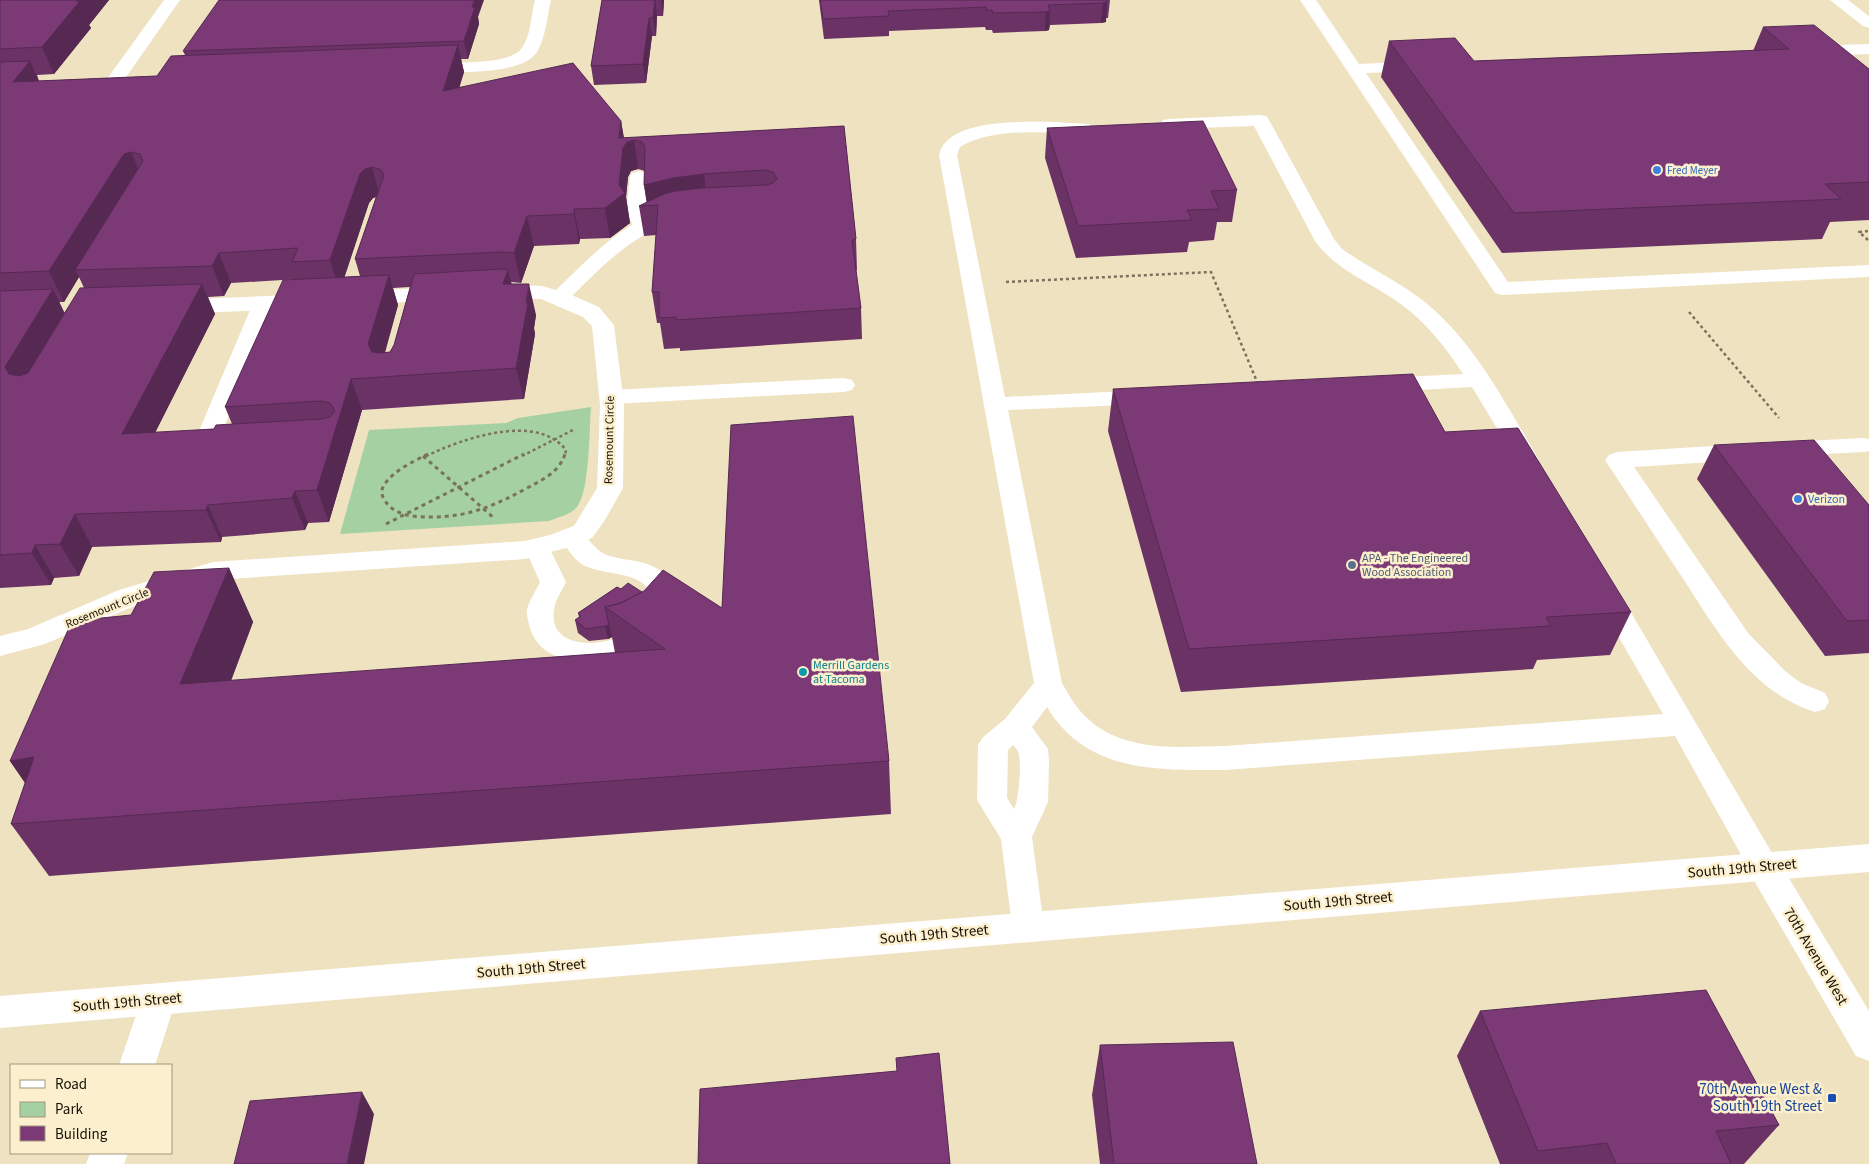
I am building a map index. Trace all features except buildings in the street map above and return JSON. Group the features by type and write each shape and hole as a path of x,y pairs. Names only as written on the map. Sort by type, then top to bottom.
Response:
{"street":[{"path":"116,78 172,0"},
{"path":"410,68 490,65 519,60 525,56 531,46 543,0"},
{"path":"96,79 135,78"},
{"name":"Rosemount Circle","path":"0,646 35,637 129,597 213,571 525,550 537,547 583,532 596,514 610,488 611,404 603,325 591,312 560,298 542,293 509,290 411,304 343,295 264,303 153,308"},
{"name":"South 19th Street","path":"0,1012 1869,858"},
{"name":"70th Avenue West","path":"1764,866 1869,1044"},
{"path":"137,1064 158,1000"}],"lane":[{"path":"1308,0 1502,289 1869,271"},
{"path":"1838,0 1869,23"},
{"path":"1794,52 1869,49"},
{"path":"1354,69 1434,66"},
{"path":"1154,125 1260,120 1280,155 1311,218 1335,253 1412,302 1427,315 1478,380 1539,480"},
{"path":"1106,127 980,132 960,138 950,146 948,155 1048,685 1066,714 1080,729 1101,742 1131,754 1172,758 1225,758 1683,724"},
{"path":"639,177 636,215 645,225"},
{"path":"560,298 613,248 645,225 670,216 689,214"},
{"path":"240,447 203,450 264,303"},
{"path":"1360,386 1478,380"},
{"path":"611,404 844,385"},
{"path":"996,404 1163,396"},
{"path":"1815,701 1791,690 1775,678 1738,640 1617,460 1864,445"},
{"path":"537,547 553,582 540,611 540,626 548,639 562,648 580,653 594,654 621,649 640,641 654,629 662,615 665,601 661,588 651,577 636,570 617,566 589,556 572,536"},
{"path":"1594,573 1764,866"},
{"path":"1028,926 1016,837 992,800 993,745 1015,727 1048,685"},
{"path":"1015,727 1033,749 1034,761 1033,802 1016,837"}],"path":[{"path":"1869,231 1860,232 1869,241"},
{"path":"973,284 1211,272 1261,391"},
{"path":"1663,281 1804,448"},
{"path":"380,527 555,439 611,404"},
{"path":"506,431 541,432 555,439 566,450 566,456 550,475 514,495 483,508 442,517 404,515 389,506 381,494 385,483 397,472 423,456 506,431"},
{"path":"423,456 497,521"}],"green space":[{"path":"591,407 587,474 581,499 577,507 568,514 549,521 340,534 369,430 506,423 518,418"}],"place":[{"name":"Fred Meyer","path":"1657,170"},
{"name":"Verizon","path":"1798,499"},
{"name":"APA - The Engineered Wood Association","path":"1352,565"},
{"name":"Merrill Gardens at Tacoma","path":"803,672"},
{"name":"70th Avenue West & South 19th Street","path":"1832,1098"}]}
